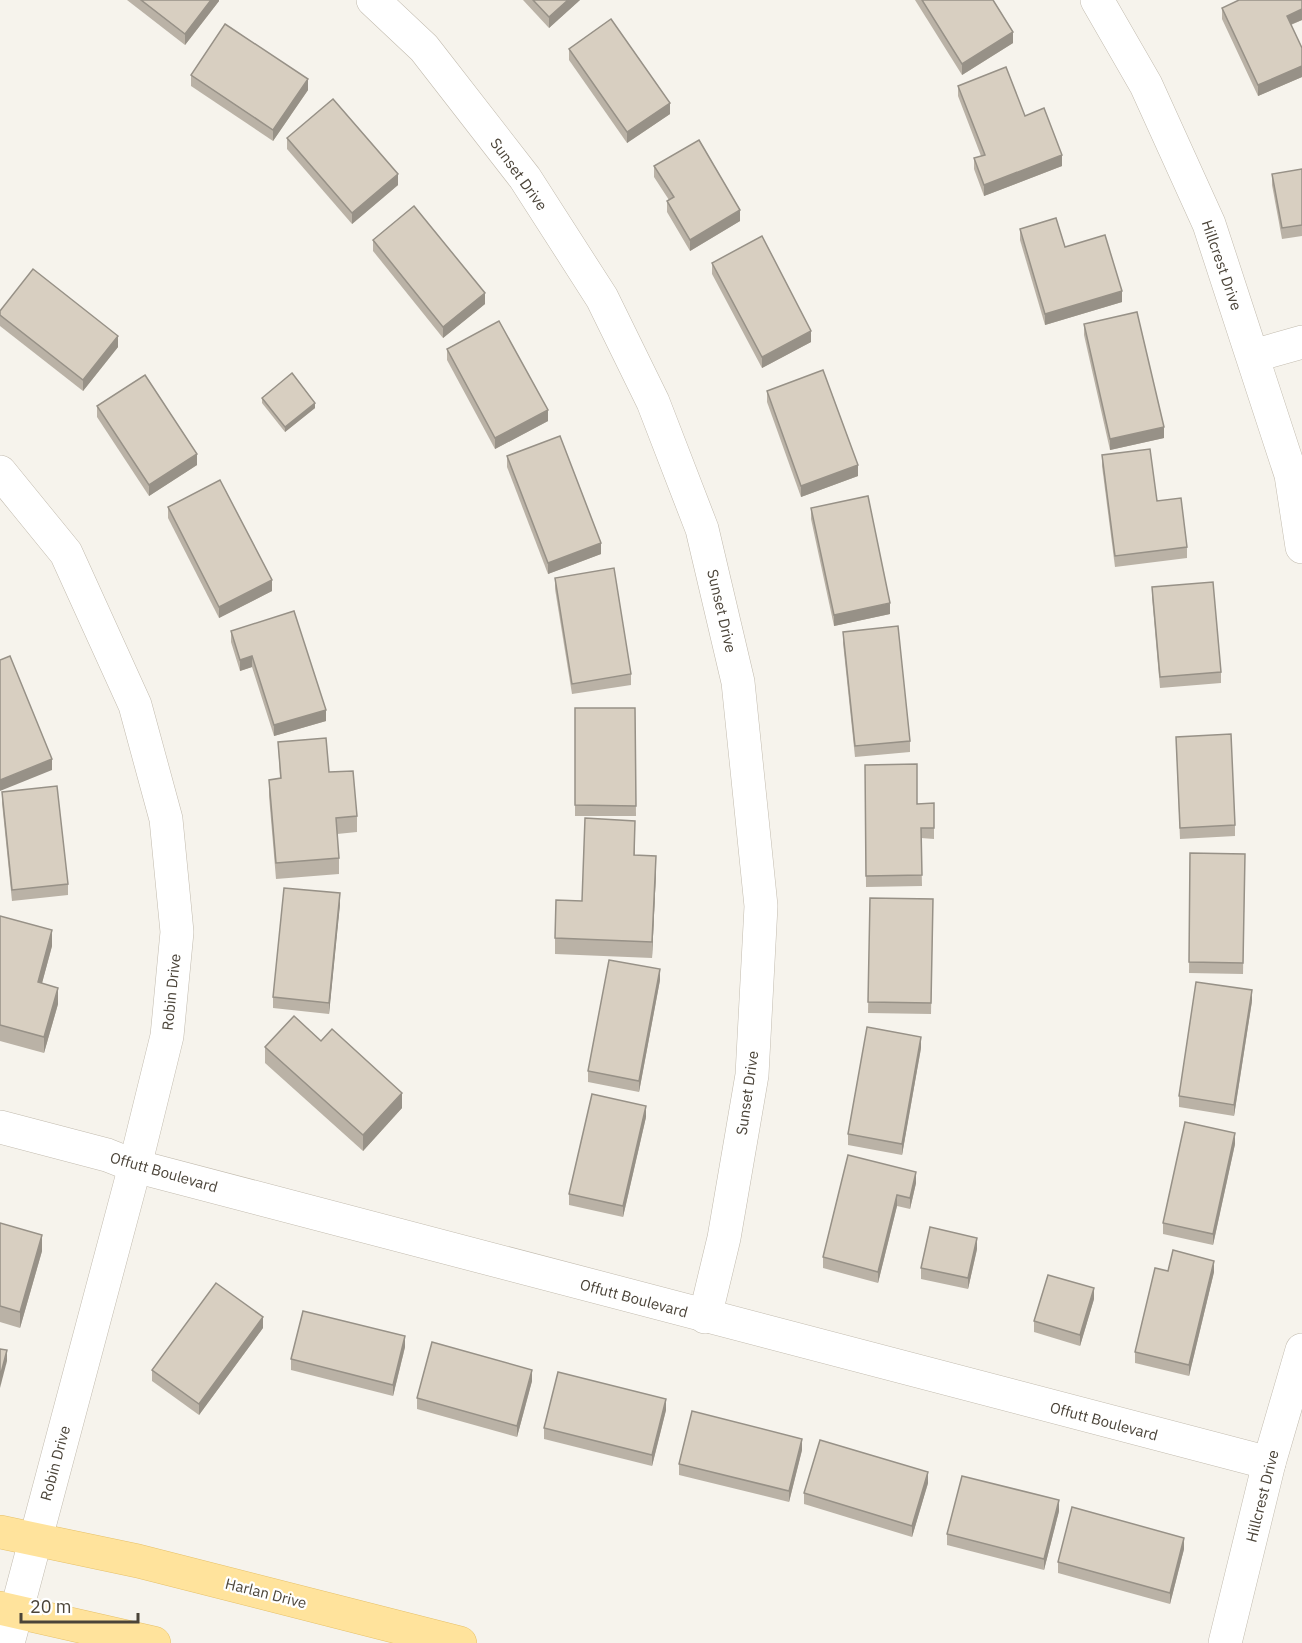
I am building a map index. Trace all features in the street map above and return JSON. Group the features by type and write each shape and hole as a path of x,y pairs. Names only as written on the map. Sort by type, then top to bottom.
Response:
{"main road":[{"name":"Harlan Drive","path":"0,1532 36,1538 460,1643"},
{"path":"8,1609 154,1643"}],"street":[{"name":"Sunset Drive","path":"373,0 424,48 525,178 602,298 653,402 702,530 738,682 761,906 752,1075 724,1238 705,1317"},
{"name":"Hillcrest Drive","path":"1097,0 1146,85 1209,224 1291,475 1302,547"},
{"path":"1253,356 1302,342"},
{"name":"Robin Drive","path":"0,472 66,553 135,705 166,819 177,932 167,1036 135,1166 36,1538 8,1609 8,1643"},
{"name":"Offutt Boulevard","path":"0,1127 107,1155 135,1166 705,1317 1269,1463"},
{"name":"Hillcrest Drive","path":"1225,1643 1269,1463 1302,1350"}],"building":[{"path":"141,0 211,0 185,34"},
{"path":"533,0 568,0 549,17"},
{"path":"922,0 993,0 1013,32 962,64"},
{"path":"1239,0 1302,0 1302,9 1287,16 1302,48 1302,66 1258,85 1222,8"},
{"path":"611,19 670,103 627,132 569,49"},
{"path":"225,24 308,79 273,130 191,75"},
{"path":"1006,67 1025,116 1044,108 1062,155 984,185 974,158 985,155 958,86"},
{"path":"333,99 398,174 352,213 287,138"},
{"path":"699,140 740,210 690,240 667,201 674,197 654,166"},
{"path":"1302,169 1302,225 1282,228 1272,174"},
{"path":"414,206 485,293 443,327 373,240"},
{"path":"1056,218 1065,247 1105,235 1122,291 1045,314 1020,229"},
{"path":"762,236 811,331 762,357 712,263"},
{"path":"33,269 118,336 83,380 0,315 0,311"},
{"path":"1137,312 1164,427 1110,439 1084,324"},
{"path":"499,321 548,410 495,438 447,349"},
{"path":"823,370 858,465 801,486 767,391"},
{"path":"292,373 315,403 285,427 262,398"},
{"path":"145,375 197,454 149,485 97,406"},
{"path":"560,436 601,543 548,563 507,456"},
{"path":"1150,449 1157,501 1181,498 1187,547 1115,556 1102,455"},
{"path":"220,480 272,580 219,607 168,507"},
{"path":"868,496 890,603 834,615 811,508"},
{"path":"614,568 631,674 572,684 555,578"},
{"path":"1213,582 1221,672 1160,677 1152,587"},
{"path":"294,611 326,710 274,725 252,656 240,660 231,631"},
{"path":"898,626 910,741 855,746 843,632"},
{"path":"10,656 52,759 0,780 0,660"},
{"path":"575,708 635,708 636,806 575,805"},
{"path":"1231,734 1235,825 1180,828 1176,737"},
{"path":"326,738 329,772 353,771 357,816 336,818 339,858 276,863 269,780 281,778 278,742"},
{"path":"917,764 917,804 934,803 934,828 921,828 922,875 866,876 865,765"},
{"path":"57,786 68,884 12,890 2,792"},
{"path":"585,818 635,821 634,855 656,856 652,942 555,938 556,900 582,901"},
{"path":"1190,853 1245,854 1243,963 1189,962"},
{"path":"284,888 340,893 329,1003 273,997"},
{"path":"870,898 933,899 931,1003 868,1002"},
{"path":"0,916 52,930 38,982 58,988 44,1037 0,1025"},
{"path":"609,960 660,969 639,1081 588,1071"},
{"path":"1196,982 1252,990 1234,1105 1179,1096"},
{"path":"294,1016 321,1041 332,1029 402,1093 363,1135 265,1047"},
{"path":"867,1027 921,1037 902,1144 848,1134"},
{"path":"592,1094 646,1106 623,1206 569,1194"},
{"path":"1185,1122 1235,1133 1213,1234 1163,1223"},
{"path":"848,1155 916,1172 910,1198 897,1195 878,1272 823,1257"},
{"path":"0,1223 42,1235 20,1312 0,1306"},
{"path":"930,1227 977,1238 968,1278 921,1268"},
{"path":"1173,1250 1214,1261 1189,1365 1135,1352 1155,1268 1168,1271"},
{"path":"1048,1275 1094,1288 1080,1335 1034,1321"},
{"path":"216,1283 263,1317 199,1404 152,1370"},
{"path":"303,1311 405,1336 393,1385 291,1359"},
{"path":"432,1342 532,1370 517,1426 417,1398"},
{"path":"0,1349 7,1350 0,1377"},
{"path":"558,1372 666,1399 652,1455 544,1428"},
{"path":"692,1411 802,1439 789,1491 679,1464"},
{"path":"820,1440 928,1472 912,1526 804,1493"},
{"path":"962,1476 1059,1500 1044,1559 947,1534"},
{"path":"1072,1507 1184,1538 1170,1593 1058,1562"}]}
